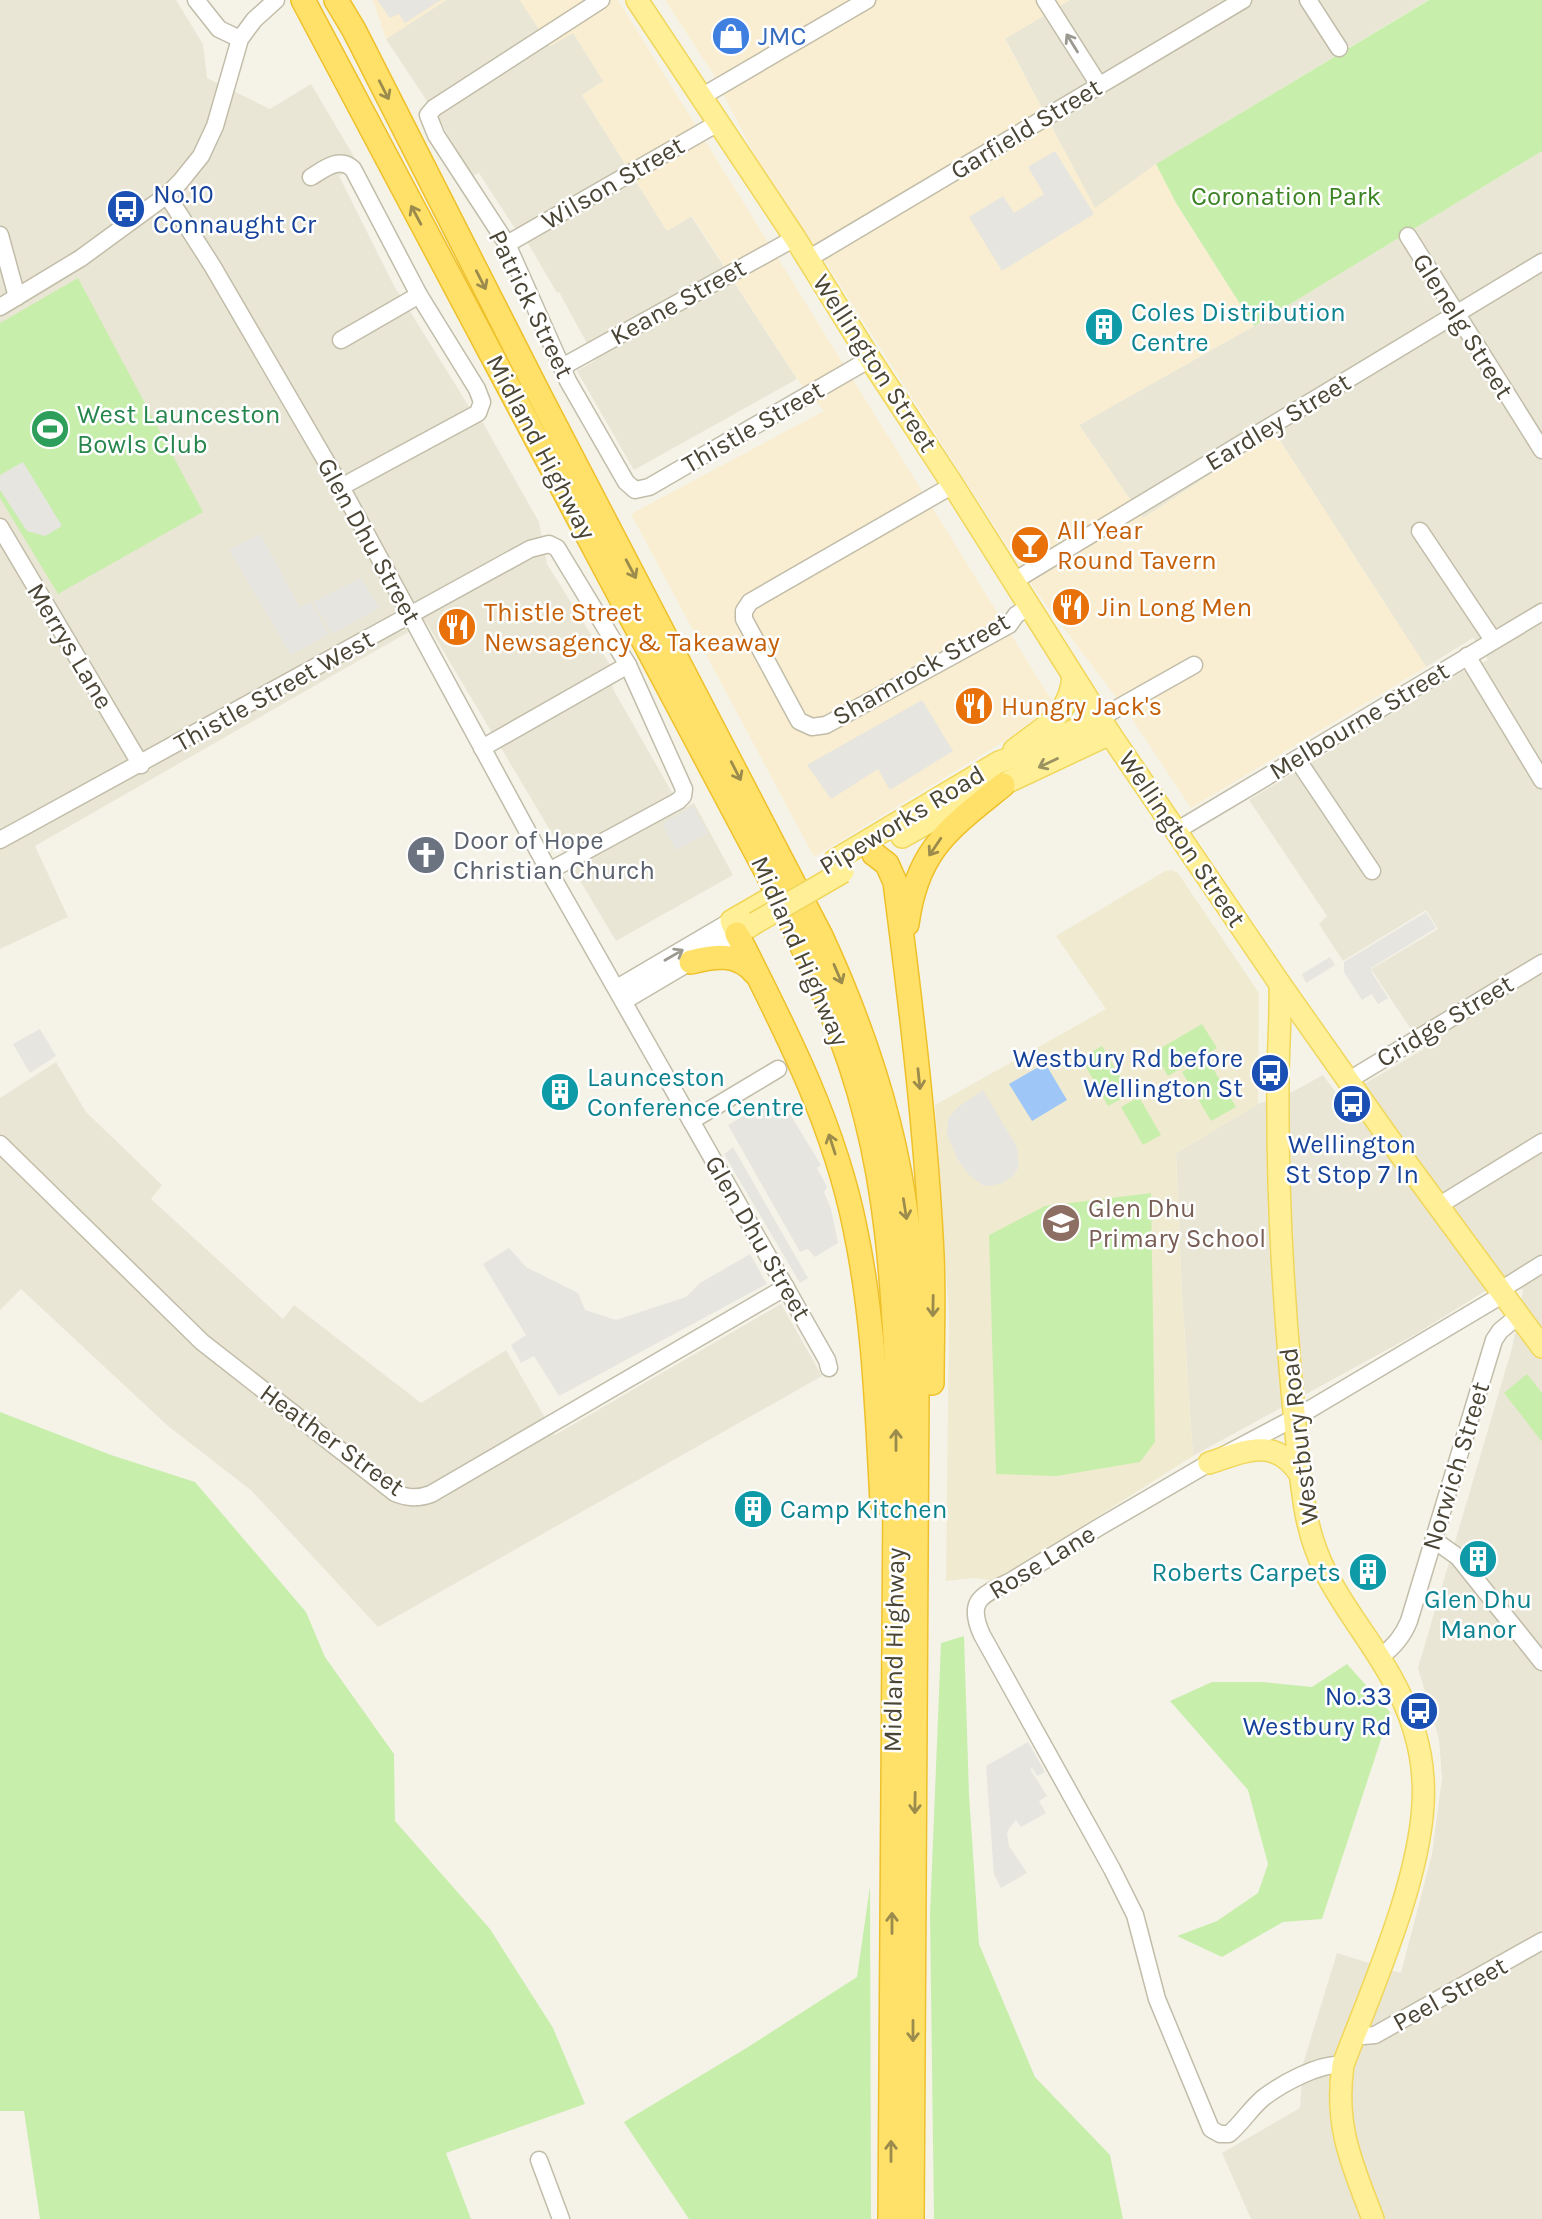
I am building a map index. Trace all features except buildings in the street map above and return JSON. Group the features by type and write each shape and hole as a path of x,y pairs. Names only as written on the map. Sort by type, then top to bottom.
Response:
{"highway":[{"name":"Midland Highway","path":"303,0 769,877 816,975 845,1051 866,1117 876,1163 891,1270 896,1355 890,2219"},
{"name":"Midland Highway","path":"336,0 354,30 541,398 821,936 869,1053 882,1097 900,1176 910,1242 917,1391 912,2219"},
{"path":"353,0 354,30"},
{"path":"906,966 910,905 927,860 946,832 998,771"},
{"path":"874,854 887,864 893,874 906,966 924,1133 933,1291 927,1617 916,1768"},
{"path":"743,922 760,978 820,1108 845,1188 863,1269 873,1360 893,1704"},
{"path":"691,962 716,956 729,957 744,963 760,978"}],"main road":[{"name":"Wellington Street","path":"638,0 795,238 1028,607 1175,831 1280,984 1542,1347"},
{"path":"998,771 1062,710 1070,697 1073,676"},
{"name":"Pipeworks Road","path":"743,922 998,771 1105,726"},
{"name":"Pipeworks Road","path":"743,922 769,900 789,893 839,866 874,854 963,803 998,771"},
{"name":"Westbury Road","path":"1280,984 1279,1192 1285,1317 1300,1474 1313,1546 1324,1572 1380,1657 1413,1721 1422,1759 1423,1800 1419,1835 1408,1881 1343,2065 1340,2098 1342,2128 1352,2165 1373,2219"},
{"path":"1209,1463 1248,1451 1267,1449 1286,1457 1300,1474"}],"street":[{"path":"196,0 219,29 240,39"},
{"path":"0,307 81,258 167,195 193,168 215,126 240,39 254,20 276,0"},
{"name":"Patrick Street","path":"601,0 433,108 428,120 507,244 562,367 625,482 635,491"},
{"path":"701,97 867,0"},
{"path":"1045,0 1099,85"},
{"name":"Garfield Street","path":"808,259 1243,0"},
{"path":"1308,0 1339,48"},
{"name":"Wilson Street","path":"507,244 718,123"},
{"path":"311,177 340,163 353,169 419,295 477,389 482,402 478,413 341,487"},
{"name":"Glen Dhu Street","path":"167,195 213,267 341,487 549,871 786,1287 829,1368"},
{"path":"0,235 17,297"},
{"name":"Glenelg Street","path":"1408,236 1542,450"},
{"name":"Keane Street","path":"562,367 795,238"},
{"name":"Eardley Street","path":"1014,581 1542,262"},
{"path":"341,340 419,295"},
{"name":"Thistle Street","path":"635,491 649,487 870,359"},
{"name":"Shamrock Street","path":"953,485 750,602 744,611 744,619 799,721 812,727 826,725 1009,625 1016,615 1028,607"},
{"name":"Merrys Lane","path":"0,527 141,765"},
{"path":"1420,531 1493,640"},
{"name":"Thistle Street West","path":"0,840 141,765 530,548 549,544 557,548 628,665"},
{"name":"Melbourne Street","path":"1175,831 1542,612"},
{"path":"1467,656 1542,780"},
{"path":"482,748 628,665 682,782 683,796 549,871"},
{"name":"Pipeworks Road","path":"1105,726 1194,665"},
{"path":"1297,759 1371,871"},
{"name":"Pipeworks Road","path":"620,995 691,962 743,922"},
{"name":"Pipeworks Road","path":"620,995 743,922"},
{"name":"Cridge Street","path":"1349,1080 1542,963"},
{"path":"691,1121 778,1069"},
{"path":"1438,1206 1542,1142"},
{"name":"Heather Street","path":"0,1144 202,1342 395,1493 408,1498 431,1494 786,1287"},
{"name":"Rose Lane","path":"1343,2065 1336,2064 1313,2071 1273,2092 1229,2134 1220,2134 1211,2129 1157,1999 1135,1915 1112,1868 982,1635 974,1612 978,1601 989,1592 1209,1463 1294,1418 1501,1293 1542,1264"},
{"name":"Norwich Street","path":"1380,1657 1389,1651 1404,1633 1494,1339 1518,1316"},
{"path":"1434,1540 1458,1557 1542,1661"},
{"name":"Peel Street","path":"1355,2034 1368,2037 1375,2035 1542,1941"},
{"path":"539,2160 561,2219"}],"shaded area":[{"path":"0,0 176,0 203,44 207,78 270,109 311,84 359,165 339,176 393,284 468,405 483,423 539,522 547,564 609,663 613,689 670,789 683,809 694,803 733,875 616,941 426,622 35,846 68,917 0,949"},
{"path":"373,0 446,0 386,39"},
{"path":"377,0 441,0 405,23 399,14 390,18"},
{"path":"446,0 520,0 550,46 573,32 604,81 582,95 667,231 691,216 797,379 634,470 577,371 596,360 559,292 557,293 529,245 479,173 472,176 440,121 386,39"},
{"path":"520,0 618,0 1057,709 814,857 631,514 824,411 797,379 692,216 667,231 582,95 603,81 573,33 550,46"},
{"path":"665,0 1070,0 1005,39 1095,208 1156,164 1176,203 1254,326 1079,425 1143,518 1275,433 1426,667 1191,808 1130,716 1038,594 819,252 776,197 712,72"},
{"path":"1070,0 1428,0 1156,164 1095,209 1005,38"},
{"path":"1055,151 1094,214 1002,271 969,217 1003,196 1014,213 1044,194 1028,167"},
{"path":"1542,151 1542,2219 1251,2219 1222,2153 1300,2108 1303,2064 1337,1953 1401,1973 1432,1854 1442,1778 1439,1739 1418,1668 1512,1348 1523,1291 1511,1275 1416,1334 1193,1456 1176,1153 1258,1104 1294,1091 1323,1075 1340,1098 1424,1049 1371,969 1438,929 1426,910 1343,961 1319,924 1327,916 1249,800 1461,672 1488,660 1473,638 1426,667 1275,433 1143,518 1079,425 1254,326"},
{"path":"23,462 62,526 45,536 27,531 0,490 0,475"},
{"path":"260,534 300,607 311,602 329,634 291,655 229,550"},
{"path":"361,578 379,608 332,634 313,602"},
{"path":"922,700 953,751 890,790 878,769 831,799 807,765"},
{"path":"693,806 708,833 676,850 662,824"},
{"name":"Glen Dhu Primary School","path":"1165,871 1178,873 1259,993 1258,1104 1176,1153 1193,1456 996,1581 974,1578 946,1581 949,1317 935,1105 1106,1009 1056,936"},
{"path":"1426,912 1436,928 1371,968 1388,998 1378,1004 1372,994 1362,1000 1344,972 1344,962"},
{"path":"1330,957 1335,965 1306,983 1302,974"},
{"path":"40,1029 56,1056 30,1073 13,1044"},
{"path":"56,1062 86,1112 162,1185 151,1199 283,1319 294,1305 421,1403 506,1350 555,1435 781,1304 822,1376 378,1627 252,1491 168,1426 21,1289 0,1310 0,1098"},
{"path":"983,1090 1017,1147 1019,1166 1014,1175 1003,1183 991,1186 982,1185 969,1175 958,1160 947,1135 948,1119 958,1107"},
{"path":"768,1102 775,1108 785,1106 821,1165 817,1168 827,1187 824,1192 831,1209 838,1243 815,1257 808,1249 800,1252 728,1125"},
{"path":"733,1147 808,1278 800,1283 724,1154"},
{"path":"509,1248 526,1267 578,1293 585,1310 616,1320 686,1297 700,1283 750,1254 767,1284 559,1396 534,1356 521,1363 511,1345 526,1335 483,1264"},
{"path":"1028,1742 1045,1772 1037,1776 1032,1768 1030,1769 1047,1796 1039,1801 1046,1813 1021,1827 1016,1820 1009,1829 1009,1846 1027,1873 1001,1888 994,1874 986,1766"}],"green space":[{"name":"Coronation Park","path":"1429,0 1542,0 1542,151 1254,326 1176,203 1156,164"},
{"path":"78,278 203,512 58,594 0,498 0,323"},
{"path":"1202,1024 1217,1048 1168,1076 1154,1052"},
{"path":"1102,1046 1130,1094 1108,1106 1081,1058"},
{"path":"1206,1057 1236,1107 1211,1121 1182,1072"},
{"path":"1139,1097 1161,1135 1143,1145 1121,1107"},
{"path":"1151,1193 1155,1442 1140,1462 1057,1476 996,1474 989,1235 1045,1206"},
{"path":"1527,1374 1542,1393 1542,1442 1504,1393"},
{"path":"0,1412 111,1455 195,1482 306,1612 325,1657 394,1754 395,1821 490,1929 553,2028 585,2104 446,2153 471,2219 40,2219 24,2111 0,2111"},
{"path":"964,1636 969,1794 979,1944 1035,2077 1110,2155 1123,2219 934,2219 930,1915 941,1643"},
{"path":"1347,1664 1390,1712 1322,1919 1283,1922 1222,1957 1177,1936 1217,1921 1258,1893 1268,1864 1248,1790 1170,1701 1212,1682 1263,1682 1312,1687"},
{"path":"870,1886 871,2219 689,2219 624,2122 857,1977"}],"water":[{"path":"1045,1063 1067,1100 1032,1121 1009,1084"}],"place":[{"name":"JMC","path":"731,36"},
{"name":"No.10 Connaught Cr","path":"126,209"},
{"name":"Coles Distribution Centre","path":"1104,327"},
{"name":"West Launceston Bowls Club","path":"50,429"},
{"name":"All Year Round Tavern","path":"1030,545"},
{"name":"Jin Long Men","path":"1071,607"},
{"name":"Thistle Street Newsagency & Takeaway","path":"457,627"},
{"name":"Hungry Jack's","path":"974,706"},
{"name":"Door of Hope Christian Church","path":"426,855"},
{"name":"Westbury Rd before Wellington St","path":"1270,1073"},
{"name":"Launceston Conference Centre","path":"560,1092"},
{"name":"Wellington St Stop 7 In","path":"1352,1104"},
{"name":"Glen Dhu Primary School","path":"1061,1223"},
{"name":"Camp Kitchen","path":"753,1509"},
{"name":"Glen Dhu Manor","path":"1478,1559"},
{"name":"Roberts Carpets","path":"1368,1572"},
{"name":"No.33 Westbury Rd","path":"1419,1711"}]}
